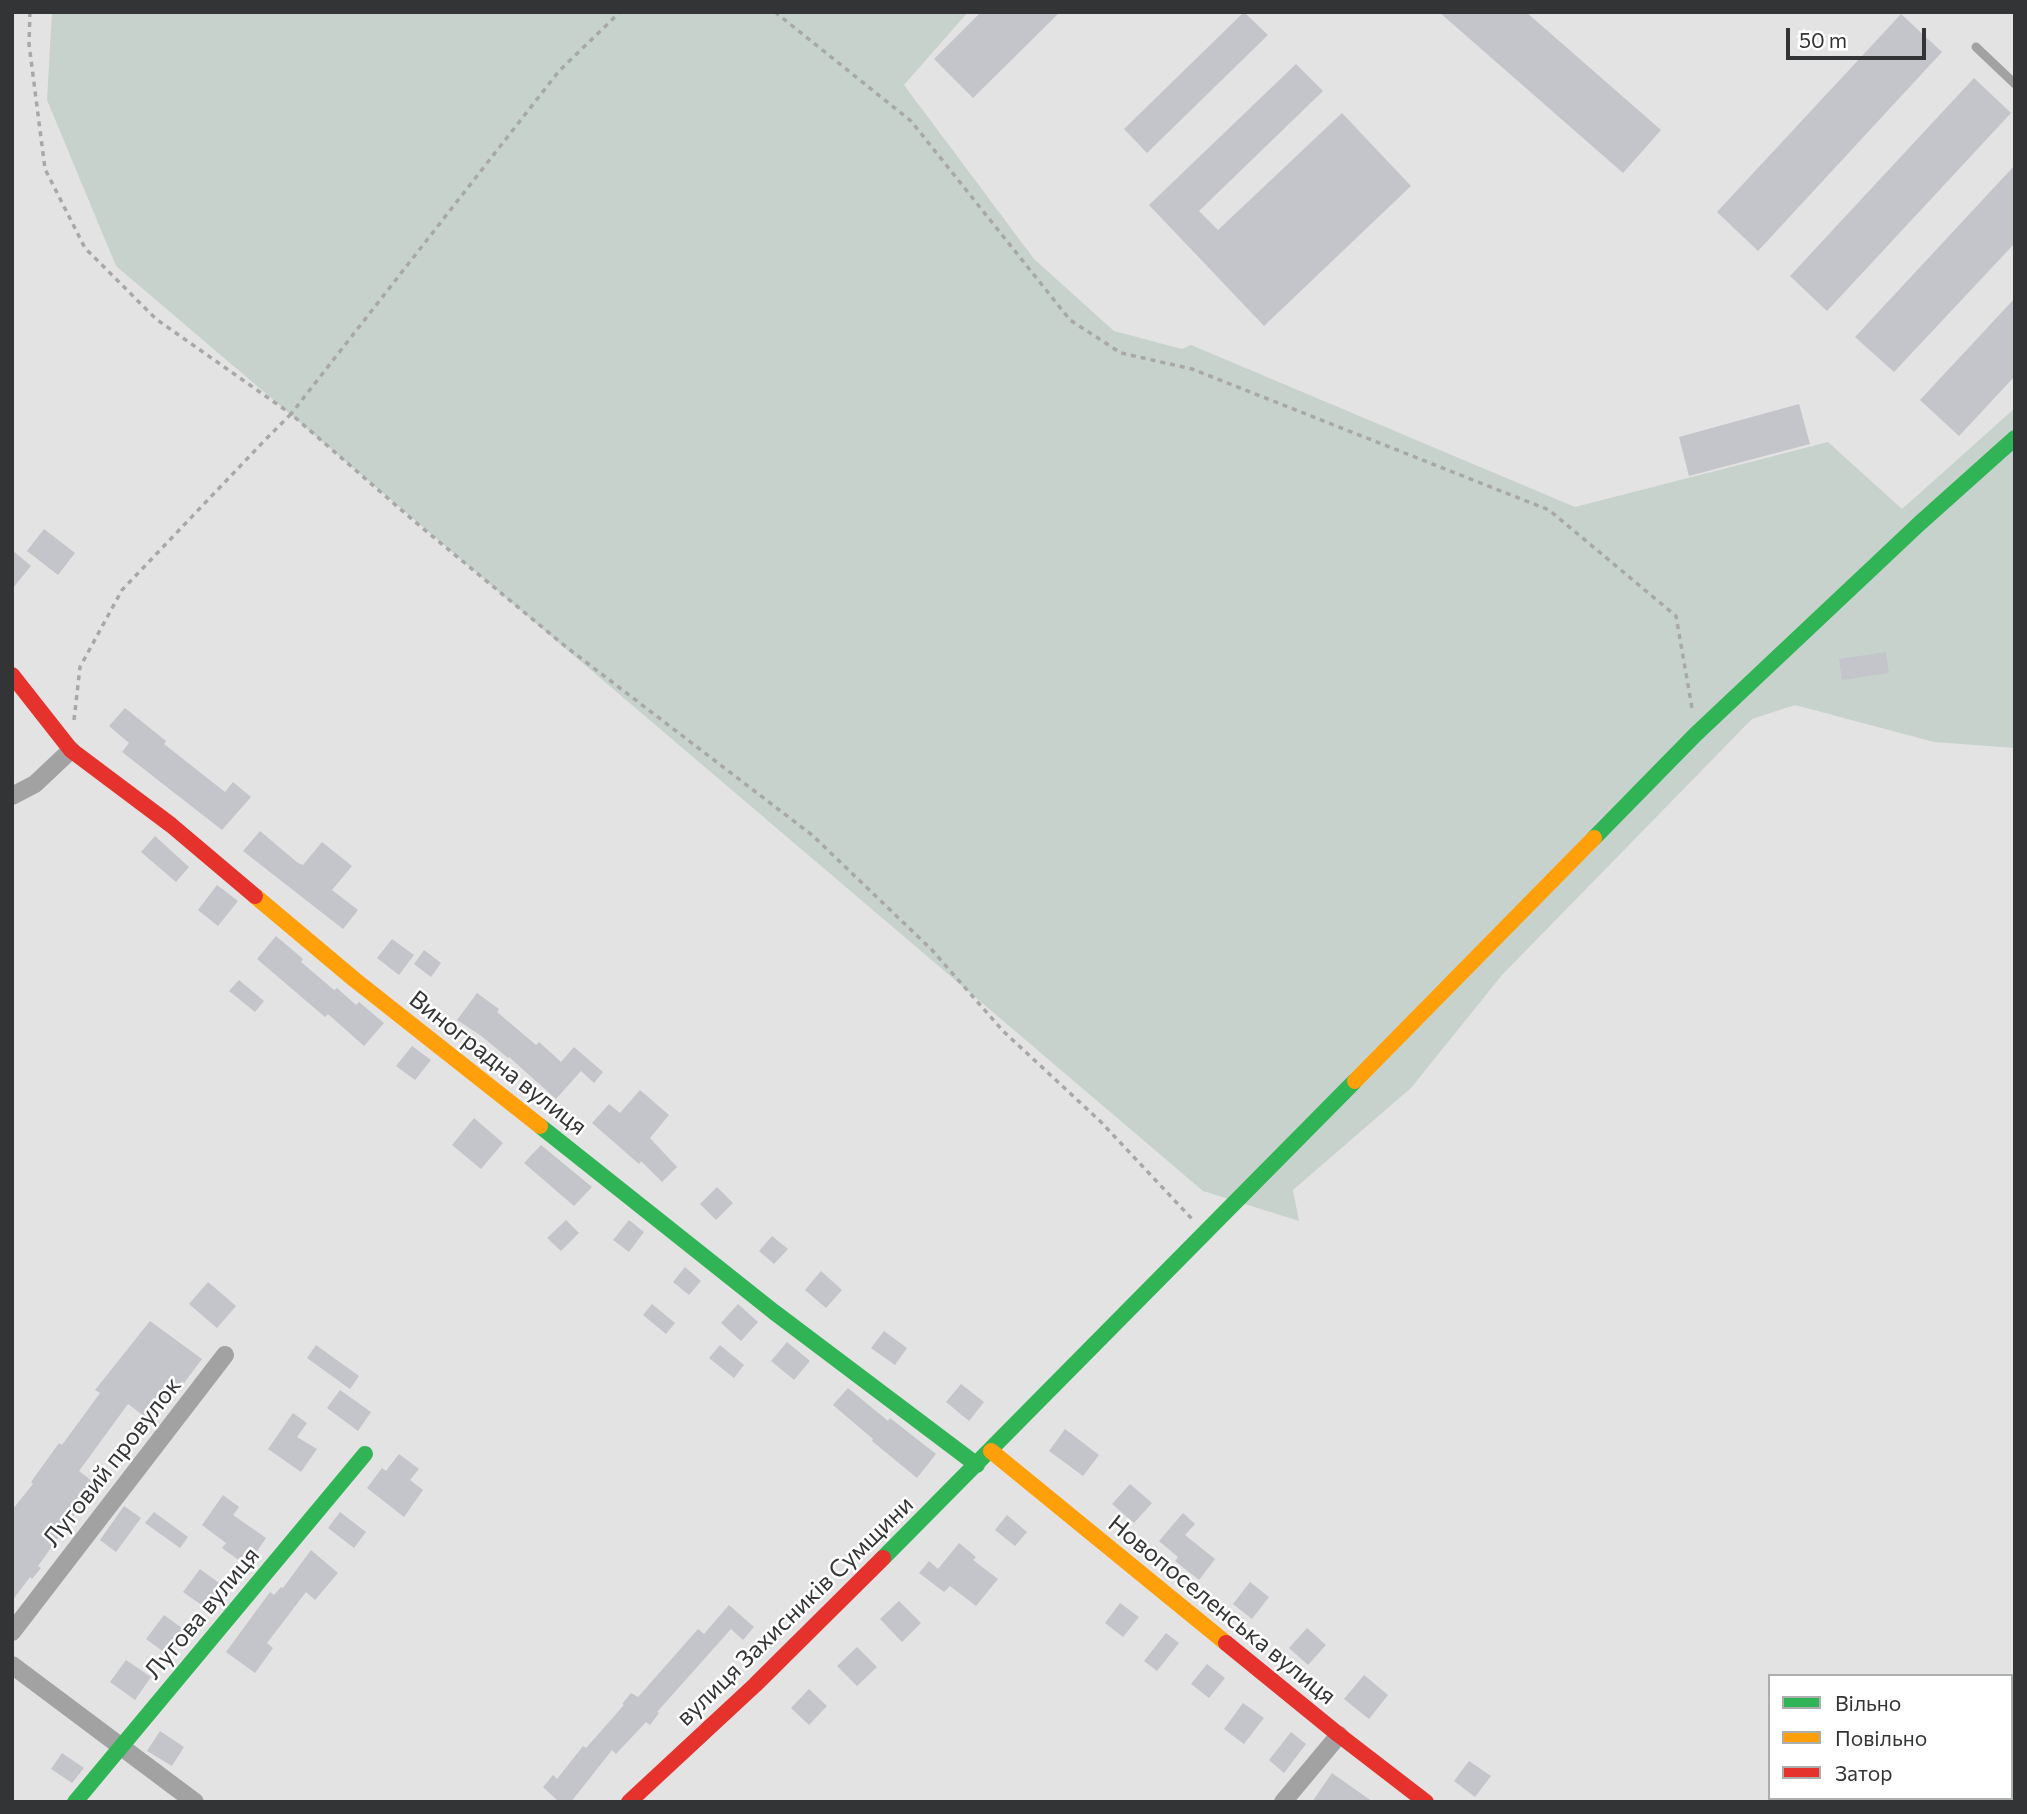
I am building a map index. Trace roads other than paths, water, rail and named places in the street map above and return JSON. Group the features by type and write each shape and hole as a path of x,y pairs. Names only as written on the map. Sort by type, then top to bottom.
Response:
{"street":[{"name":"вулиця Захисників Сумщини","path":"629,1802 755,1685 991,1451 1696,734 1920,523 2015,438"},
{"name":"Виноградна вулиця","path":"12,675 71,750 171,825 355,980 774,1312 977,1465"},
{"path":"12,796 35,784 71,750"},
{"name":"Луговий провулок","path":"12,1632 225,1355"},
{"name":"Новопоселенська вулиця","path":"991,1451 1339,1735 1426,1802"},
{"name":"Лугова вулиця","path":"75,1802 365,1454"},
{"path":"12,1665 195,1802"},
{"path":"1283,1802 1339,1735"}],"lane":[{"path":"1976,47 2015,84"}]}
